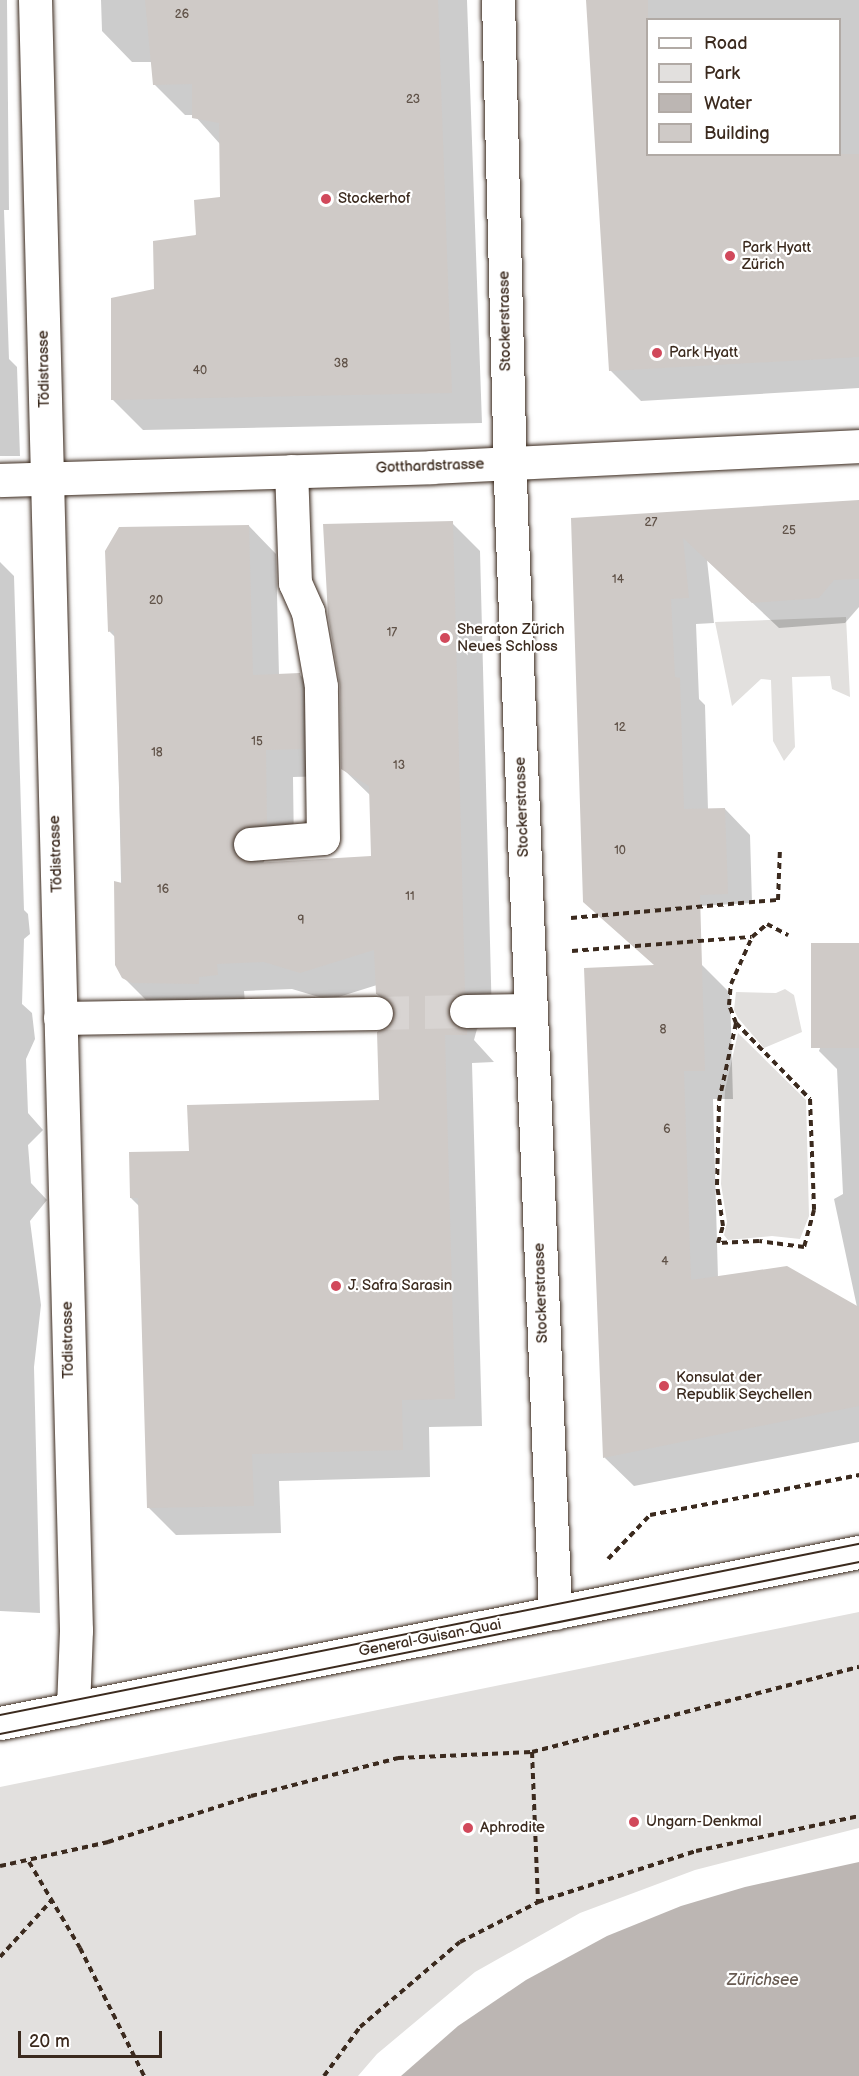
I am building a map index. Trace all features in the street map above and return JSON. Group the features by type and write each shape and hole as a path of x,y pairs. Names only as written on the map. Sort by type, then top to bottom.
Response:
{"street":[{"name":"Tödistrasse","path":"34,0 76,1630 73,1709"},
{"name":"Stockerstrasse","path":"498,0 510,462 555,1613"},
{"name":"Gotthardstrasse","path":"0,480 291,471 859,446"},
{"path":"250,844 323,838 321,686 308,612 295,583 291,471"},
{"path":"466,1011 530,1010"},
{"path":"60,1018 376,1013"},
{"name":"General-Guisan-Quai","path":"0,1723 859,1552"}],"path":[{"path":"571,918 778,900 780,849"},
{"path":"735,1023 719,1101 717,1185 723,1226 718,1243 759,1241 804,1247 814,1210 810,1099 735,1023 729,1005 731,984 752,937 767,924 788,935"},
{"path":"572,951 752,937"},
{"path":"650,1515 859,1475"},
{"path":"0,1866 29,1862 108,1842 251,1796 398,1758 532,1752 859,1667"},
{"path":"532,1752 538,1902"},
{"path":"324,2076 360,2027 460,1942 538,1902 696,1851 859,1816"},
{"path":"29,1862 80,1948 144,2076"},
{"path":"0,1957 51,1901"}],"green space":[{"path":"846,617 850,697 832,689 830,676 792,677 795,747 784,761 773,741 771,680 761,679 732,706 715,622"},
{"path":"785,989 794,995 802,1032 764,1048 738,1018 734,1010 736,992 776,993"},
{"path":"738,1033 806,1100 809,1216 800,1239 772,1236 728,1240 724,1235 727,1222 721,1184 725,1090"},
{"path":"859,1612 859,1828 695,1870 580,1913 475,1972 377,2054 358,2076 0,2076 0,1787"}],"water":[{"name":"Zürichsee","path":"859,1862 859,2076 401,2076 458,2026 526,1980 607,1936 681,1906 745,1887"}],"building":[{"name":"Stockerhof","path":"145,0 438,0 452,393 111,400 111,298 154,289 153,241 196,235 194,200 220,197 219,123 192,118 192,84 153,85"},
{"name":"Park Hyatt Zürich","path":"586,0 648,0 646,156 841,156 841,154 859,154 859,357 609,371"},
{"path":"859,500 859,579 834,580 819,598 752,603 683,538 689,598 671,599 675,677 680,678 684,809 725,808 728,894 700,895 705,1071 684,1071 691,1280 787,1266 859,1307 859,1406 603,1458 584,968 654,965 583,902 571,518"},
{"path":"453,521 465,992 450,1001 447,1012 450,1021 467,1030 467,1035 445,1035 455,1399 402,1400 403,1450 252,1454 254,1506 147,1508 138,1198 130,1198 129,1152 189,1151 187,1105 379,1100 377,1032 392,1023 395,1012 386,997 376,994 374,950 300,973 264,962 217,964 218,975 199,977 199,984 132,983 122,978 115,965 114,881 122,883 114,630 108,632 105,551 119,527 249,525 253,675 300,673 303,749 266,750 267,824 239,829 231,845 234,854 252,863 371,856 369,786 341,769 340,686 328,615 323,524"},
{"path":"811,943 859,943 859,1048 811,1048"}],"tunnel":[{"path":"376,1013 466,1011"}],"tram line":[{"path":"0,1715 859,1544"},
{"path":"0,1734 859,1562"}],"place":[{"name":"Stockerhof","path":"326,199"},
{"name":"Park Hyatt Zürich","path":"730,256"},
{"name":"Park Hyatt","path":"657,353"},
{"name":"Sheraton Zürich Neues Schloss","path":"445,638"},
{"name":"J. Safra Sarasin","path":"336,1286"},
{"name":"Konsulat der Republik Seychellen","path":"664,1386"},
{"name":"Ungarn-Denkmal","path":"634,1822"},
{"name":"Aphrodite","path":"468,1828"}]}
